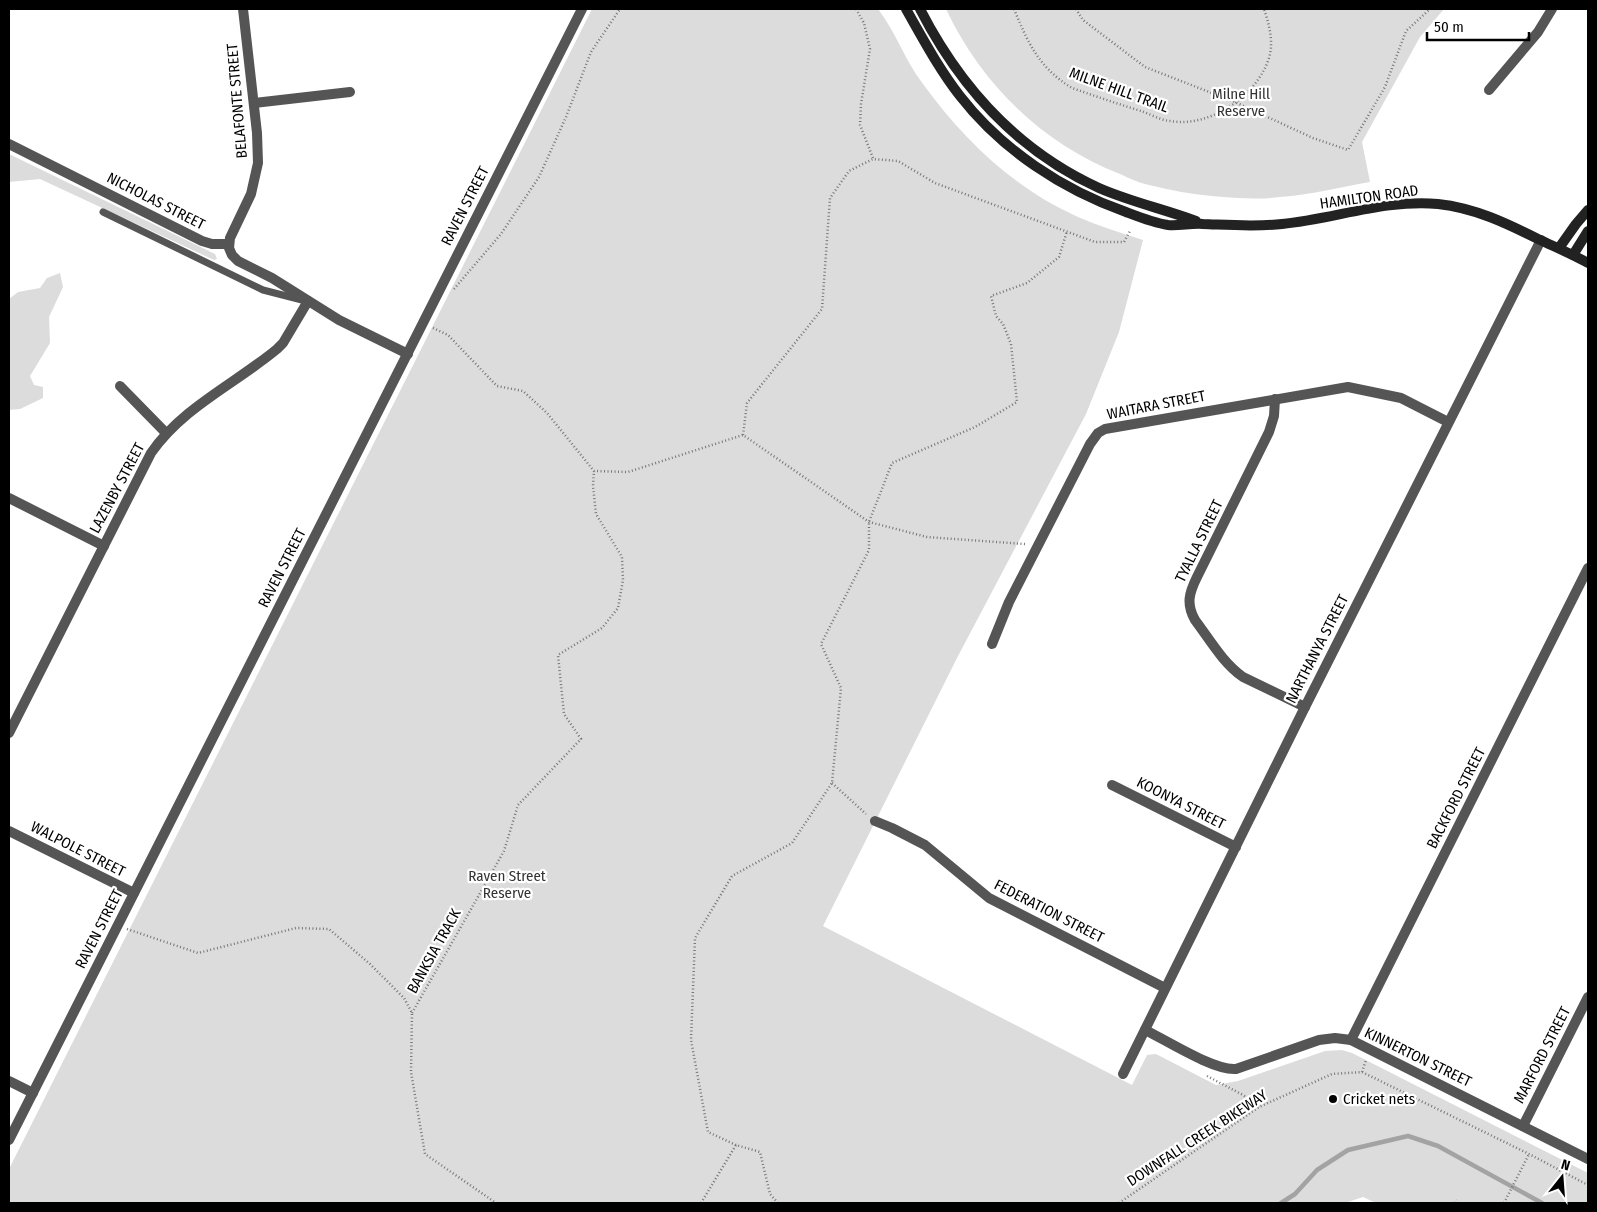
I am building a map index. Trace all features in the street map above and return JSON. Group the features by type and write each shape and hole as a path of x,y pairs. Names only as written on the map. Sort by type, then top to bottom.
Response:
{"main road":[{"name":"HAMILTON ROAD","path":"906,9 937,63 962,98 996,134 1038,168 1077,192 1142,218 1168,225 1246,226 1282,224 1390,206 1438,204 1489,215 1588,263"},
{"name":"HAMILTON ROAD","path":"920,9 951,62 969,86 1002,123 1035,150 1076,177 1100,188 1202,224"},
{"path":"1559,248 1588,210"},
{"path":"1573,255 1588,231"}],"street":[{"name":"BELAFONTE STREET","path":"229,244 231,235 251,194 258,150 243,9"},
{"name":"RAVEN STREET","path":"9,1140 582,9"},
{"path":"1489,90 1538,32 1552,9"},
{"path":"254,104 350,92"},
{"name":"NICHOLAS STREET","path":"9,144 202,241 212,244 229,244"},
{"name":"NARTHANYA STREET","path":"1123,1074 1305,707 1541,240"},
{"path":"229,244 232,255 238,261 272,278 339,320 408,354"},
{"name":"LAZENBY STREET","path":"9,733 145,462 166,433 185,415 278,349 308,301"},
{"path":"120,386 166,433"},
{"name":"WAITARA STREET","path":"992,644 1009,602 1090,444 1098,433 1113,427 1342,388 1355,388 1401,398 1448,422"},
{"name":"TYALLA STREET","path":"1275,399 1274,416 1269,432 1197,577 1188,601 1195,620 1228,665 1243,677 1305,707"},
{"path":"9,498 104,546"},
{"name":"BACKFORD STREET","path":"1351,1040 1588,568"},
{"name":"KOONYA STREET","path":"1112,785 1236,847"},
{"name":"FEDERATION STREET","path":"875,821 925,845 988,898 1165,988"},
{"name":"WALPOLE STREET","path":"9,831 134,893"},
{"name":"MARFORD STREET","path":"1523,1126 1588,997"},
{"name":"KINNERTON STREET","path":"1145,1030 1227,1069 1236,1069 1319,1040 1335,1038 1351,1040 1588,1159"},
{"path":"9,1081 33,1093"}],"lane":[{"path":"103,212 263,290 308,301"}],"path":[{"path":"452,291 501,234 539,177 592,52 620,9"},
{"path":"856,9 864,23 870,49 861,104 860,125 873,158"},
{"name":"MILNE HILL TRAIL","path":"1014,9 1023,32 1040,62 1058,80 1072,88 1170,121 1192,121 1215,114 1244,96 1258,81 1269,57 1271,45 1269,24 1264,9"},
{"path":"1076,9 1083,20 1145,67 1234,102 1312,138 1348,150 1385,87 1406,31 1430,9"},
{"path":"743,434 748,403 822,309 830,198 849,171 873,158 898,161 935,183 1096,242 1124,242 1130,231"},
{"path":"778,1203 770,1194 760,1152 736,1145 708,1132 691,1040 695,938 732,876 792,843 832,783 841,688 821,644 869,550 869,522 892,463 975,427 1017,402 1011,344 1003,324 996,316 990,296 1028,283 1059,257 1067,231"},
{"path":"423,322 448,335 497,386 522,391 547,412 594,470 628,472 743,434"},
{"path":"743,434 869,522 927,536 1039,546"},
{"name":"BANKSIA TRACK","path":"412,1013 504,851 518,805 581,739 564,714 558,654 602,628 618,608 622,580 622,557 596,514 593,486 594,470"},
{"path":"832,783 875,821"},
{"path":"118,924 129,930 198,953 296,928 329,929 370,964 404,998 412,1013 411,1072 425,1154 496,1203"},
{"name":"DOWNFALL CREEK BIKEWAY","path":"1119,1203 1259,1107 1332,1074 1362,1072 1588,1185"},
{"path":"701,1203 736,1145"},
{"path":"1504,1203 1529,1154"}],"green space":[{"name":"Raven Street Reserve","path":"592,9 878,9 923,84 955,124 992,161 1032,192 1055,206 1078,217 1143,240 1119,332 1086,414 957,658 823,926 1132,1085 1147,1055 1156,1054 1216,1085 1238,1081 1325,1051 1342,1050 1352,1053 1588,1173 1588,1203 1376,1203 1363,1197 1345,1203 9,1203 9,1169"},
{"name":"Milne Hill Reserve","path":"946,9 1444,9 1420,37 1362,142 1370,182 1302,195 1255,199 1196,194 1145,184 1092,161 1065,146 1017,108 996,86 960,36"},
{"path":"9,154 215,254 217,259 214,260 40,179 9,182"},
{"path":"60,273 63,287 49,317 50,343 30,376 34,385 43,387 43,398 20,409 9,410 9,299 18,292 40,288 47,278"}],"waterway":[{"path":"1281,1203 1295,1194 1317,1170 1348,1150 1408,1136 1438,1146 1542,1203"}],"place":[{"name":"Cricket nets","path":"1333,1099"}]}
